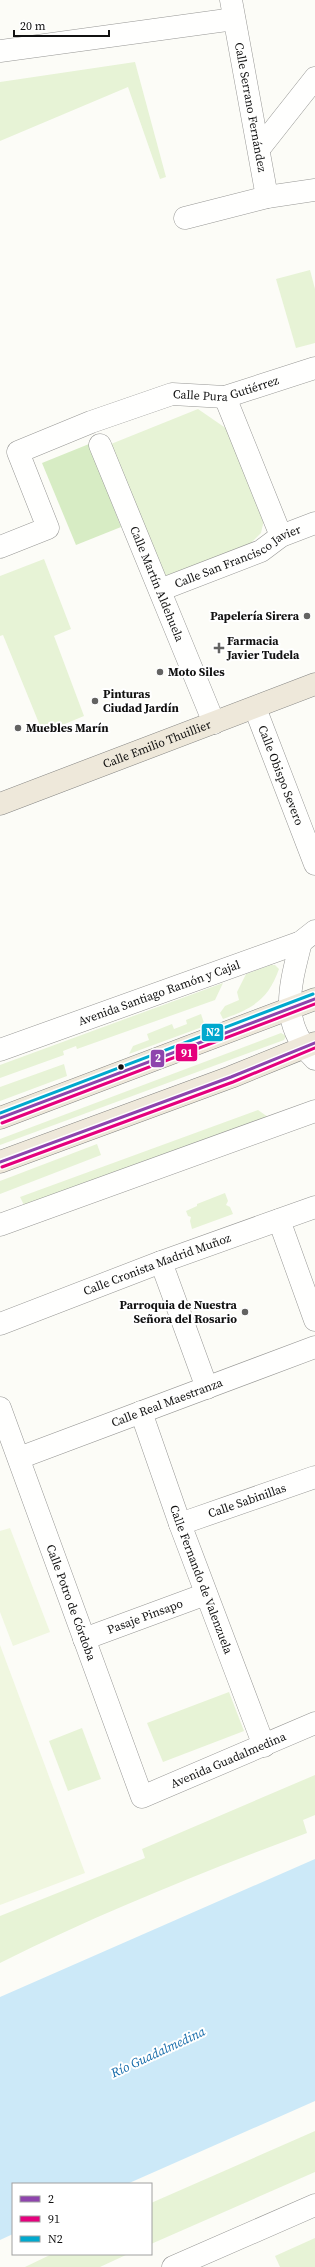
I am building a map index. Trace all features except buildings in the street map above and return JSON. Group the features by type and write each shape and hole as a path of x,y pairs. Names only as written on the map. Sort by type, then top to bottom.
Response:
{"main road":[{"name":"Calle Emilio Thuillier","path":"0,804 315,684"},
{"path":"0,1118 315,1000"},
{"path":"0,1162 231,1076 311,1050"}],"street":[{"path":"0,51 232,9"},
{"name":"Calle Serrano Fernández","path":"232,9 267,196"},
{"path":"259,149 315,78"},
{"path":"185,218 267,196 315,190"},
{"name":"Calle Pura Gutiérrez","path":"0,547 48,528 18,452 91,422 172,394 225,397 315,368"},
{"path":"225,397 281,536"},
{"name":"Calle Martín Aldehuela","path":"100,445 214,723"},
{"name":"Calle San Francisco Javier","path":"160,590 261,551 281,536 315,523"},
{"name":"Calle Obispo Severo","path":"255,708 315,864"},
{"path":"308,937 290,984 289,1009 311,1050"},
{"name":"Avenida Santiago Ramón y Cajal","path":"0,1050 308,937"},
{"path":"0,1225 315,1111"},
{"name":"Calle Cronista Madrid Muñoz","path":"0,1324 161,1262 315,1207"},
{"path":"279,1220 315,1320"},
{"path":"161,1262 207,1388"},
{"name":"Calle Real Maestranza","path":"19,1458 315,1347"},
{"name":"Calle Potro de Córdoba","path":"0,1408 142,1797"},
{"name":"Calle Fernando de Valenzuela","path":"141,1412 180,1524 264,1746"},
{"name":"Calle Sabinillas","path":"180,1524 314,1482"},
{"name":"Pasaje Pinsapo","path":"84,1639 206,1594"},
{"name":"Avenida Guadalmedina","path":"142,1797 315,1723"},
{"path":"173,2267 315,2205"}],"green space":[{"path":"135,62 166,177 160,179 128,87 0,141 0,82"},
{"path":"310,270 315,289 315,343 296,348 276,279"},
{"path":"198,409 227,429 264,520 261,533 251,543 164,577 111,444"},
{"path":"89,444 121,527 76,545 42,463"},
{"path":"44,559 71,629 54,636 84,716 43,733 3,635 0,636 0,576"},
{"path":"275,965 279,969 275,980 264,996 251,1007 223,1019 220,1013 225,1006 239,1000 237,992 246,974"},
{"path":"223,983 215,1000 77,1049 76,1046 63,1051 64,1055 0,1078 0,1065"},
{"path":"201,1014 205,1026 129,1054 133,1046 149,1040 147,1034 172,1024 174,1029 187,1024 186,1020"},
{"path":"281,1033 286,1036 284,1040 0,1145 0,1139"},
{"path":"64,1064 67,1076 0,1101 0,1087"},
{"path":"258,1110 268,1117 25,1207 20,1197"},
{"path":"97,1144 101,1155 0,1194 0,1181"},
{"path":"225,1193 228,1201 226,1205 230,1207 233,1214 192,1229 190,1221 191,1217 188,1216 186,1211 197,1206 197,1204"},
{"path":"10,1528 50,1632 13,1646 0,1612 0,1531"},
{"path":"0,1645 85,1873 0,1905"},
{"path":"229,1692 244,1731 163,1762 147,1723"},
{"path":"82,1728 101,1779 68,1791 49,1741"},
{"path":"315,1775 315,1815 303,1820 307,1833 114,1910 0,1963 0,1916 145,1858 142,1849"},
{"path":"315,2131 315,2172 152,2244 152,2203"},
{"path":"315,2238 315,2267 280,2267 275,2256"},
{"path":"50,2255 126,2255 100,2267 25,2267"}],"water":[{"name":"Río Guadalmedina","path":"315,1859 315,2101 129,2183 12,2183 12,2234 0,2240 0,1997"}],"transit line":[{"name":"N2","path":"0,1113 313,994"},
{"name":"2","path":"0,1118 315,999"},
{"name":"91","path":"2,1123 315,1004"},
{"name":"2","path":"0,1162 231,1077 315,1043"},
{"name":"91","path":"2,1167 233,1082 315,1048"}],"place":[{"name":"Papelería Sirera","path":"307,616"},
{"name":"Farmacia Javier Tudela","path":"219,648"},
{"name":"Moto Siles","path":"160,672"},
{"name":"Pinturas Ciudad Jardín","path":"95,701"},
{"name":"Muebles Marín","path":"18,728"},
{"name":"Parroquia de Nuestra Señora del Rosario","path":"245,1312"}]}
